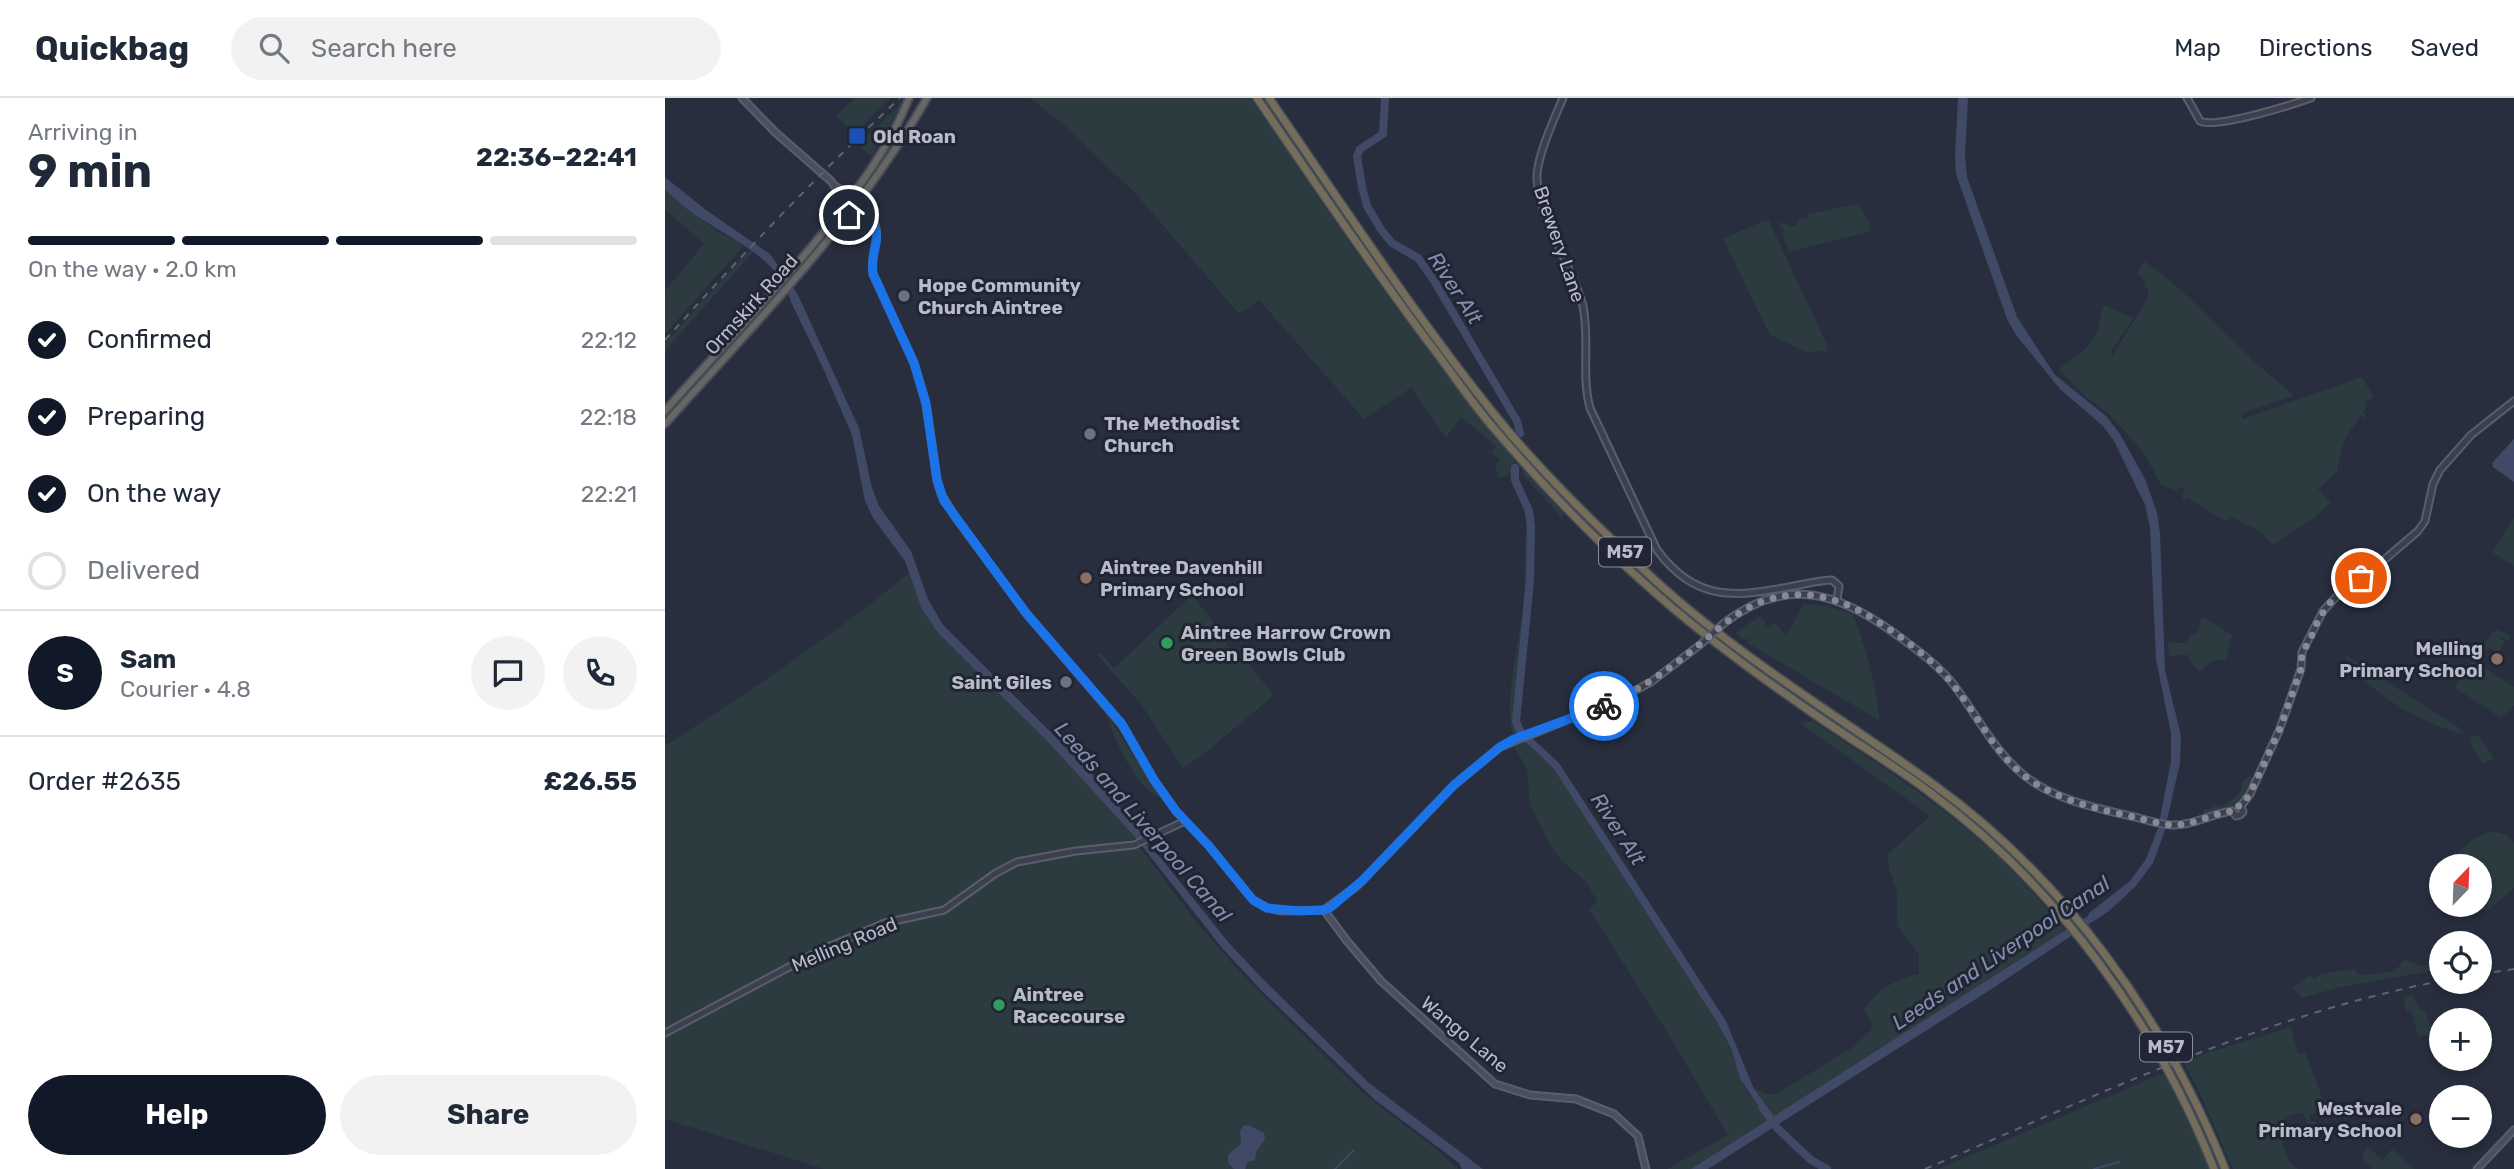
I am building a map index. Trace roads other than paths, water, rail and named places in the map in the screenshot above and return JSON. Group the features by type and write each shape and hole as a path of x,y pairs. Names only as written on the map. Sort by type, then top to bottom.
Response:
{"highway":[{"name":"Ormskirk Road","path":"665,411 849,215 853,202 878,161 909,98"},
{"name":"Ormskirk Road","path":"793,276 814,245 853,202 927,98"},
{"name":"M57","path":"1257,98 1394,296 1488,422 1551,492 1642,582 1703,634 1818,717 1933,794 2003,856 2066,922 2126,1000 2163,1060 2214,1169"},
{"name":"M57","path":"1269,98 1390,273 1494,415 1556,484 1648,573 1711,629 1934,785 1973,816 2045,884 2089,935 2133,994 2171,1056 2213,1139 2225,1169"},
{"name":"Ormskirk Road","path":"665,424 779,291"},
{"path":"707,364 715,368"}],"main road":[{"path":"743,98 775,132 837,187 841,195 873,216 877,230 872,260 873,274 914,363 926,404 937,480 944,501 1026,613 1122,724 1154,780 1185,821 1253,900 1267,908 1282,911 1324,910"},
{"path":"853,202 875,225"},
{"path":"849,215 863,214"},
{"name":"Wango Lane","path":"1324,910 1381,981 1495,1084 1530,1095 1576,1099 1613,1114 1638,1136 1646,1169"},
{"path":"2477,1169 2514,1130"}],"street":[{"name":"Brewery Lane","path":"1563,98 1541,157 1537,182 1542,204 1573,274 1583,306 1587,348 1587,397 1594,419 1657,550 1669,567 1683,579 1709,590 1737,594 1832,580 1839,586 1837,600"},
{"path":"2187,98 2200,121 2207,124 2244,117 2311,98"},
{"path":"1324,910 1363,880 1454,785 1500,747 1619,699 1650,682 1723,624 1751,606 1780,597 1806,595 1837,600 1869,615 1935,664 2010,762 2025,776 2050,792 2081,803 2170,825 2190,823 2232,811 2236,816 2240,815 2243,812 2241,806 2250,794 2279,731 2301,669 2302,652 2323,611 2336,597 2418,531 2425,521 2431,491 2440,470 2471,435 2514,401"},
{"name":"Melling Road","path":"665,1033 821,950 885,923 944,909 996,873 1017,862 1076,851 1137,844 1185,821"}],"water":[{"path":"1958,98 1968,98 1965,157 1967,177 2017,317 2055,375 2106,416 2120,434 2145,479 2157,512 2165,670 2181,736 2180,763 2164,833 2153,863 2135,887 2109,911 1708,1169 1691,1169 2088,916 2130,881 2146,859 2158,828 2171,761 2171,733 2156,660 2150,527 2145,505 2114,441 2103,426 2060,389 2016,335 2007,319 1956,174"},
{"path":"665,177 706,210 770,254 797,293 859,428 872,488 879,506 911,551 928,599 943,625 1088,769 1138,829 1146,844 1161,858 1229,943 1261,977 1369,1083 1483,1169 1462,1169 1459,1163 1375,1100 1262,991 1222,948 1135,837 1049,743 937,632 921,607 905,561 873,518 865,501 852,435 785,287 777,274 752,251 695,215 665,190"},
{"path":"2514,439 2514,482 2493,467 2492,463"},
{"path":"1532,738 1559,763 1726,1021 1753,1087 1772,1113 1766,1117 1740,1079 1732,1050 1717,1022 1554,769 1525,741"},
{"path":"1248,1125 1264,1133 1265,1139 1256,1152 1255,1160 1247,1162 1245,1169 1234,1169 1228,1163 1228,1155 1241,1144 1240,1131 1243,1126"}],"waterway":[{"name":"River Alt","path":"1385,98 1383,134 1360,149 1357,156 1367,206 1392,243 1418,258 1433,279 1517,421 1520,433"},
{"name":"River Alt","path":"1515,468 1515,480 1529,511 1531,527 1530,581 1516,721 1520,731 1529,740"},
{"name":"River Alt","path":"1762,1107 1777,1128 1811,1160 1827,1169"},
{"path":"1335,1169 1354,1150"},
{"path":"2094,1169 2119,1162"}],"railway":[{"path":"665,340 780,216 900,98"},
{"path":"2492,972 2514,969"},
{"path":"1925,1169 2115,1087 2242,1037 2307,1015 2429,984"}],"place":[{"name":"Old Roan","path":"857,136"},
{"name":"Hope Community Church Aintree","path":"904,296"},
{"name":"The Methodist Church","path":"1090,434"},
{"name":"Aintree Davenhill Primary School","path":"1086,578"},
{"name":"Aintree Harrow Crown Green Bowls Club","path":"1167,643"},
{"name":"Melling Primary School","path":"2497,659"},
{"name":"Saint Giles","path":"1066,682"},
{"name":"Aintree Racecourse","path":"999,1005"},
{"name":"Westvale Primary School","path":"2416,1119"}],"water label":[{"name":"Leeds and Liverpool Canal","path":"1143,822"},
{"name":"Leeds and Liverpool Canal","path":"2001,953"}]}
